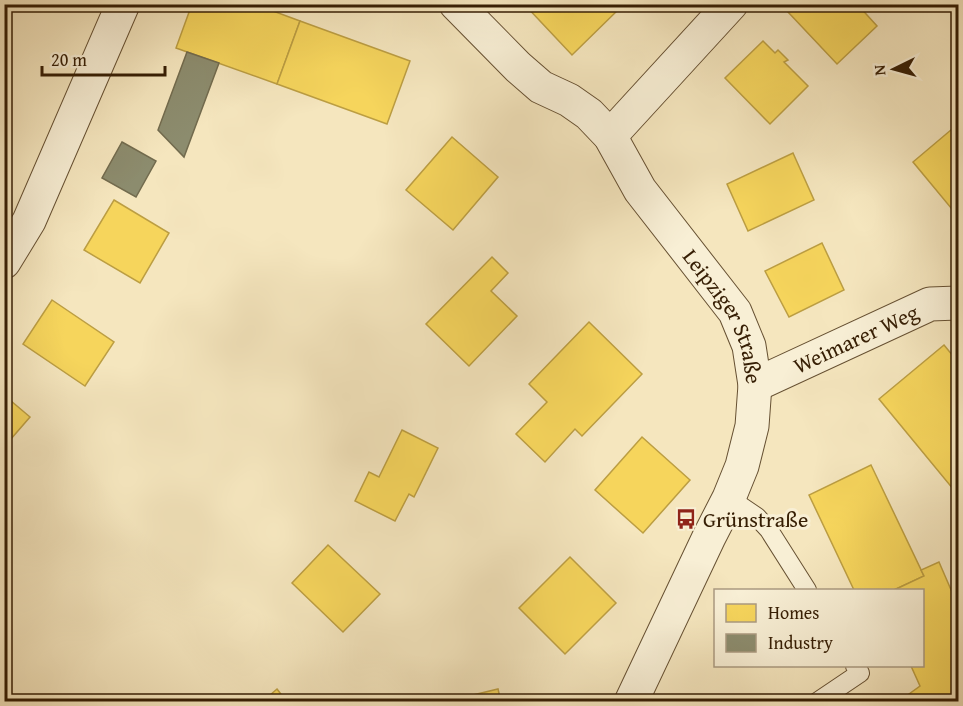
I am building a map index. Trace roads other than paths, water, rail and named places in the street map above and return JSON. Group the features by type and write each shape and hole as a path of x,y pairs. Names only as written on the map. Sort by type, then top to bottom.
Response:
{"street":[{"path":"4,262 29,221 123,4"},
{"name":"Leipziger Straße","path":"456,4 518,67 542,87 569,100 589,114 610,136 640,190 735,312 749,346 755,385 752,426 742,465 729,498 631,702"},
{"path":"610,136 731,4"},
{"name":"Weimarer Weg","path":"755,385 930,304 958,303"}],"lane":[{"path":"729,498 757,517 769,530 806,589"},
{"path":"817,702 860,673 856,667"}],"place":[{"name":"Grünstraße","path":"686,519"}]}
